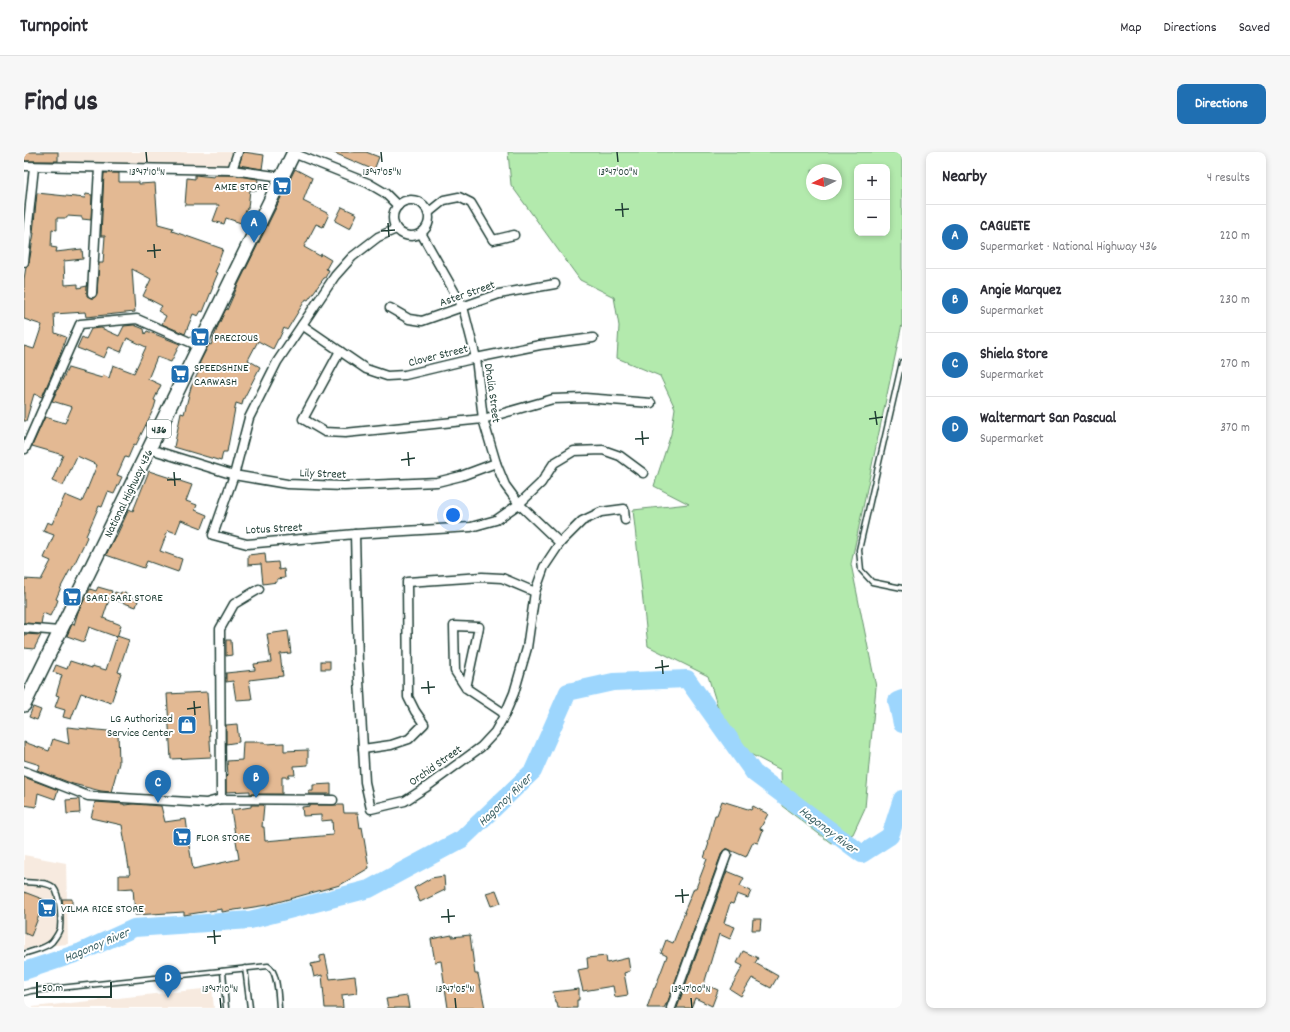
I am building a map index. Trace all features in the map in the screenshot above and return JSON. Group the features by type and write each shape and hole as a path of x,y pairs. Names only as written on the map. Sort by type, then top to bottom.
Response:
{"main road":[{"name":"National Highway 436","path":"24,705 294,152"}],"street":[{"path":"232,170 238,152"},
{"path":"294,152 368,184 385,193 398,206"},
{"path":"24,166 232,170 282,177"},
{"path":"24,262 34,167"},
{"path":"92,293 99,168"},
{"path":"428,213 444,200 459,197 471,203 493,240 514,234"},
{"path":"409,200 421,203 426,208 428,213 428,224 421,233 411,237 400,233 393,223 394,211 403,202 409,200"},
{"name":"Lotus Street","path":"396,229 378,237 352,257 335,276 277,362 249,418 234,475 214,534 246,544 355,534 471,527 496,520 519,504 541,483 554,463 574,451 603,450 620,456 643,473"},
{"name":"Dhalia Street","path":"421,233 463,307 476,358 483,419 496,463 505,485 519,504 560,543"},
{"name":"Aster Street","path":"390,308 410,319 422,321 499,294 555,284"},
{"path":"25,448 80,324 137,319 199,346"},
{"name":"Clover Street","path":"302,326 366,369 387,376 405,375 540,345 593,338"},
{"path":"340,351 303,419 325,432 345,433 483,419 553,399 585,398 651,403"},
{"name":"Lily Street","path":"150,449 234,475 287,484 351,486 437,482 461,476 496,463"},
{"name":"Orchid Street","path":"355,534 358,663 363,749 365,782 371,809 405,801 480,747 495,732 514,693 527,648 535,592 544,567 560,543 582,521 601,512 624,509 625,520"},
{"path":"363,749 391,745 409,738 424,724 408,697 407,582 482,577 502,578 535,592"},
{"path":"221,799 220,629 234,604 259,589"},
{"path":"466,688 479,627 454,626 455,671 466,688 505,714"},
{"path":"24,628 59,631"},
{"path":"24,771 88,796 206,803 221,799 333,800"},
{"path":"671,1008 727,854"}],"lane":[{"path":"902,362 859,550 861,570 872,582 902,588"},
{"path":"24,882 48,884 54,888 59,903 60,928 52,943 43,948 24,954"},
{"path":"24,993 268,966 272,968 275,975 279,1008"},
{"path":"245,968 250,1008"},
{"path":"223,970 226,1008"}],"shaded area":[{"path":"24,152 236,152 232,166 24,163"},
{"path":"24,855 66,863 68,944 32,947 24,950"},
{"path":"212,988 214,1008 32,1008 33,1007"}],"green space":[{"path":"508,152 902,152 902,324 851,564 876,687 865,808 853,834 831,843 782,806 781,770 729,743 708,676 648,646 633,510 689,504 654,486 671,434 675,408 660,376 617,358 619,326 614,297 580,280 511,185"}],"building":[{"path":"24,152 58,152 58,161 24,161"},
{"path":"243,152 264,155 262,169 239,165"},
{"path":"332,152 366,152 379,157 374,170"},
{"path":"295,169 312,178 303,201 329,214 323,227 316,224 304,247 331,260 326,269 329,270 325,278 308,300 306,299 287,330 284,328 273,349 258,341 248,360 260,367 243,400 242,405 236,403 227,452 223,452 221,461 174,447 181,413 184,414 191,387 202,365 199,364 209,344 211,345 226,309 227,310"},
{"path":"104,173 119,173 119,182 139,182 139,184 155,183 158,224 173,228 172,231 223,249 215,272 218,273 203,312 201,311 198,316 193,314 185,334 162,324 166,316 158,311 162,306 143,296 151,279 132,269 135,312 86,317 85,312 54,314 55,333 66,337 42,397 34,394 26,421 24,421 24,346 34,349 42,325 24,319 24,279 26,267 29,263 34,233 37,193 85,198 86,194 92,195 91,220 82,219 82,217 67,216 67,218 57,218 57,230 52,229 51,247 57,248 56,252 82,249 83,259 64,261 65,285 78,284 78,288 87,286 87,296 94,298 97,293 99,263 103,263 105,236 101,236"},
{"path":"195,175 214,177 214,175 232,175 258,179 257,191 250,190 248,208 241,223 226,218 224,224 213,221 219,205 185,205 187,178 195,179"},
{"path":"342,207 357,214 350,229 335,221"},
{"path":"134,325 144,329 145,334 147,331 180,344 171,362 157,357 148,379 161,385 154,400 156,401 154,408 136,445 134,444 128,458 125,457 117,475 122,477 114,494 108,492 102,507 99,506 83,546 71,571 70,570 62,585 56,599 58,600 55,608 50,616 43,613 41,624 24,623 24,579 41,580 51,561 44,558 54,535 43,531 47,522 52,524 65,495 82,502 97,465 77,456 63,486 52,481 63,455 32,446 45,417 65,423 72,407 52,401 68,368 102,378 103,375 109,378 113,365 134,373 146,347 127,338 121,352 109,347 104,358 77,348 82,337 86,339 91,329 101,328 119,336 124,326"},
{"path":"149,471 192,485 186,501 197,505 195,510 207,515 202,528 181,520 176,533 168,530 160,551 182,559 178,572 147,561 144,568 106,555 129,509 133,511"},
{"path":"265,553 266,563 278,562 279,570 284,569 285,578 277,579 277,582 263,584 261,564 248,565 248,555"},
{"path":"98,587 112,591 103,618 121,625 117,637 89,627 84,642 67,636 72,624 74,625 78,612 90,589 96,591"},
{"path":"115,592 131,595 130,597 138,601 136,607 112,599"},
{"path":"288,631 291,653 280,654 283,676 249,680 252,699 236,700 233,681 226,682 226,673 255,670 254,664 271,662 267,634"},
{"path":"24,634 41,635 34,649 24,648"},
{"path":"117,636 129,640 118,672 121,673 111,703 81,693 71,719 63,717 65,710 55,707 59,696 56,695 62,675 53,672 56,665 67,669 70,661 92,668 92,666 106,670"},
{"path":"226,640 231,640 232,655 226,656"},
{"path":"321,661 330,661 330,669 321,669"},
{"path":"207,692 211,757 171,759 167,694"},
{"path":"33,707 41,710 37,720 29,717"},
{"path":"237,724 239,742 226,744 226,725"},
{"path":"67,727 118,732 119,763 111,792 73,784 37,770 40,765 24,760 24,742 49,751 53,739 69,744"},
{"path":"243,742 264,742 265,744 284,743 284,751 308,750 308,765 294,766 295,775 282,777 282,794 250,794 250,791 226,792 226,777 228,775 227,761 242,760"},
{"path":"24,777 58,790 55,799 38,793 36,807 24,805"},
{"path":"331,784 331,794 309,794 309,791 313,791 313,785"},
{"path":"79,799 80,813 67,814 66,800"},
{"path":"722,801 751,810 753,806 768,814 760,829 763,830 758,843 753,842 746,857 728,849 722,852 667,1004 664,1008 647,1008 667,956 661,953 666,940 673,943 684,912 694,888 696,888 707,859 704,858 709,843 708,842 715,815 717,815"},
{"path":"95,802 124,805 134,804 161,806 165,822 186,819 193,869 239,859 231,810 251,807 251,805 264,805 262,827 264,827 265,841 333,835 332,820 321,821 321,815 303,816 302,807 310,805 343,805 344,813 358,813 369,868 340,885 267,905 222,912 222,909 184,915 184,912 135,915 133,888 119,889 119,875 130,875 122,825 91,818"},
{"path":"727,871 744,878 740,886 751,891 748,898 737,894 733,904 730,903 724,923 735,927 730,939 719,934 704,984 718,990 712,1006 695,998 691,1008 677,1008"},
{"path":"444,876 445,890 420,902 414,888 431,878"},
{"path":"496,890 501,903 491,906 486,893"},
{"path":"24,892 45,900 31,936 24,933"},
{"path":"62,899 72,899 72,908 63,908"},
{"path":"753,919 761,919 760,930 752,930"},
{"path":"452,935 452,937 470,935 475,974 478,974 485,1008 448,1008 441,961 435,962 431,939"},
{"path":"743,951 758,958 755,963 778,976 771,988 752,978 741,996 730,989 743,966 737,963"},
{"path":"325,955 330,979 355,976 357,993 342,995 343,1008 325,1008 322,975 314,977 311,964 320,962 320,956"},
{"path":"606,956 607,963 628,958 630,971 624,973 628,995 615,997 613,986 583,991 578,970 588,968 587,958"},
{"path":"579,989 577,1008 558,1008 553,992"},
{"path":"407,996 409,1008 388,1008 386,999"}],"waterway":[{"name":"Hagonoy River","path":"24,971 81,952 134,928 250,920 369,889 462,839 533,771 568,692 613,682 687,679 754,773 862,854 890,836 902,799"},
{"name":"Hagonoy River","path":"902,699 897,701 902,724"}],"place":[{"name":"AMIE STORE","path":"282,186"},
{"name":"CAGUETE","path":"254,243"},
{"name":"PRECIOUS","path":"200,337"},
{"name":"SPEEDSHINE CARWASH","path":"180,374"},
{"name":"SARI SARI STORE","path":"72,597"},
{"name":"LG Authorized Service Center","path":"187,725"},
{"name":"Angie Marquez","path":"256,798"},
{"name":"Shiela Store","path":"158,803"},
{"name":"FLOR STORE","path":"182,837"},
{"name":"VILMA RICE STORE","path":"47,908"},
{"name":"Waltermart San Pascual","path":"168,998"}]}
